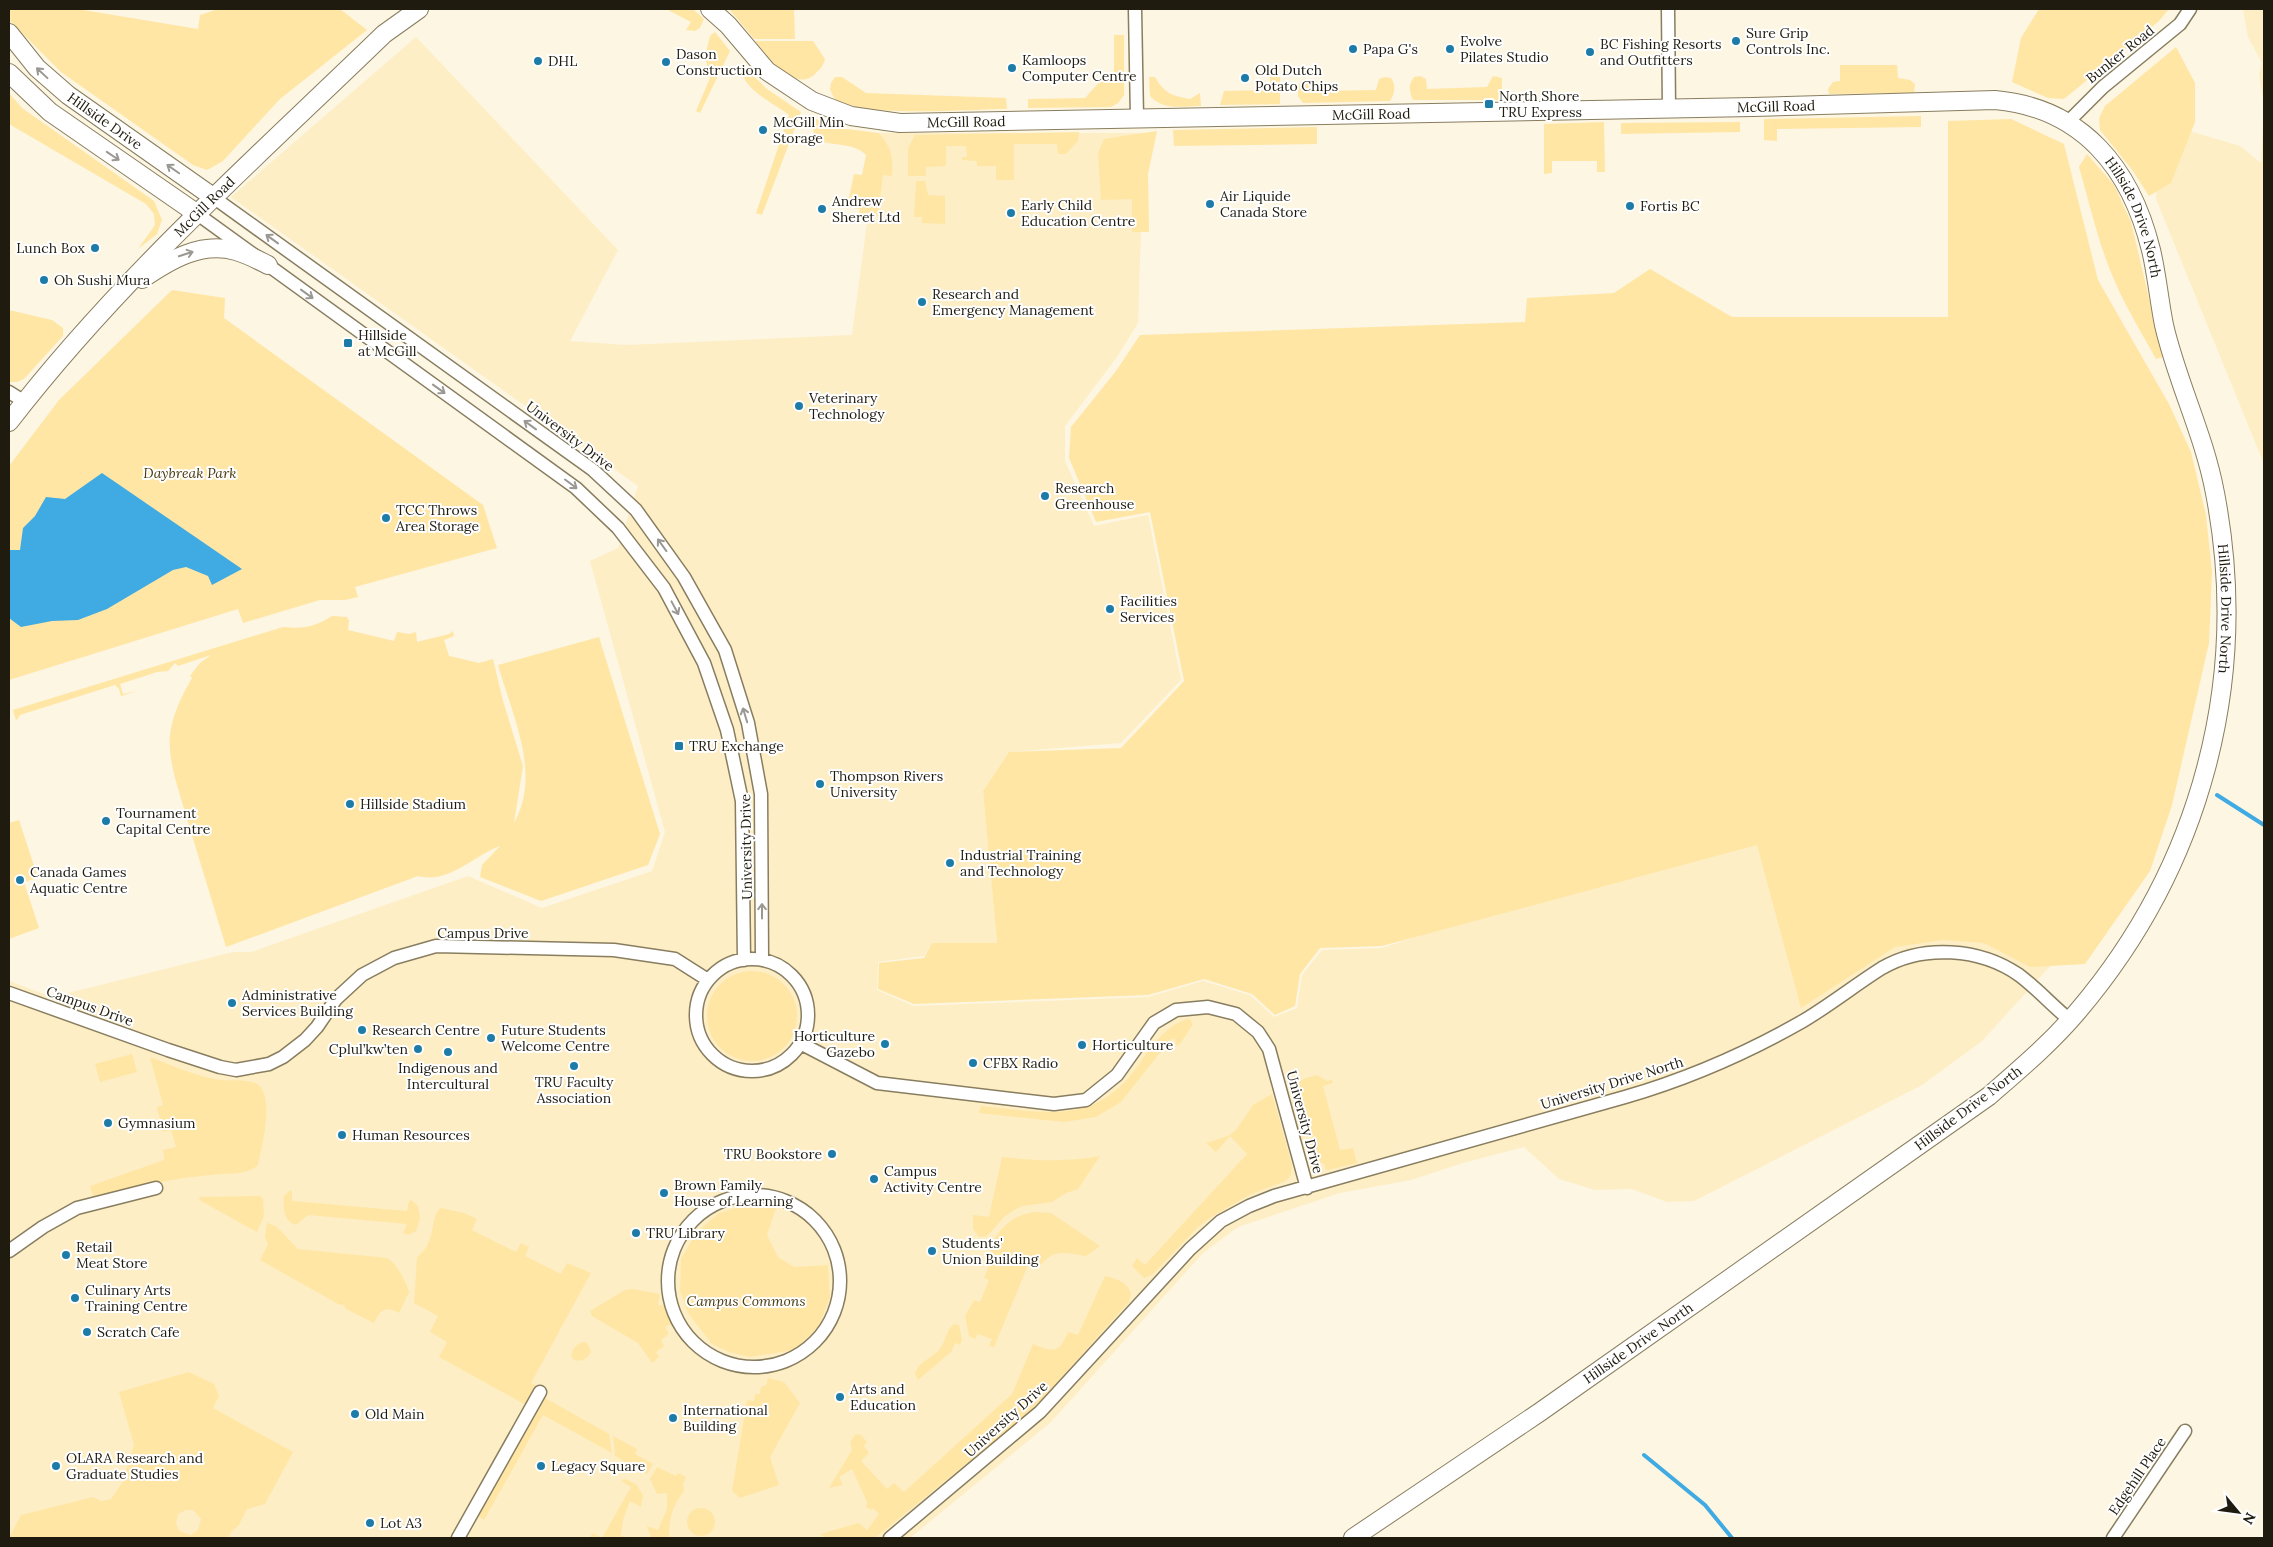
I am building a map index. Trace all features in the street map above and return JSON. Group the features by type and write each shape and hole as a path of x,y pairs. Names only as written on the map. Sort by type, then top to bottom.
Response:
{"street":[{"name":"McGill Road","path":"9,422 86,328 196,213 384,34 419,9"},
{"name":"McGill Road","path":"710,9 728,25 766,71 812,101 851,116 900,123 1994,100 2030,106 2068,122"},
{"path":"1135,9 1137,118"},
{"path":"1668,9 1668,108"},
{"name":"Bunker Road","path":"2068,122 2094,95 2180,24 2190,9"},
{"name":"Hillside Drive","path":"9,33 37,68 63,91 213,197"},
{"name":"Hillside Drive","path":"9,74 50,112 196,213"},
{"name":"Hillside Drive North","path":"1353,1538 1540,1412 1965,1114 2018,1071 2076,1013 2121,954 2146,915 2173,862 2203,780 2217,725 2223,687 2226,640 2226,583 2220,520 2211,472 2197,423 2168,341 2150,249 2137,205 2121,176 2102,152 2081,131 2068,122"},
{"name":"University Drive","path":"213,197 593,470 636,510 684,577 725,650 748,723 761,794 762,960"},
{"name":"University Drive","path":"196,213 576,488 618,528 664,588 704,663 729,739 742,801 744,960"},
{"path":"115,298 181,255 203,249 221,248 237,251 268,265"},
{"path":"9,392 25,402"},
{"name":"Campus Drive","path":"9,992 168,1050 220,1067 236,1070 269,1064 283,1058 305,1040 317,1027 336,998 362,975 394,958 436,946 614,950 674,959 708,980"},
{"name":"University Drive North","path":"1307,1188 1625,1097 1671,1082 1767,1040 1830,1004 1883,968 1920,954 1958,953 1995,962 2018,974 2064,1016"},
{"path":"2018,1071 2026,1056 2064,1016 2102,970 2121,954"},
{"path":"744,960 762,960 779,966 793,977 802,992 807,1009 806,1027 800,1043 789,1057 765,1069 757,1071 739,1070 723,1063 709,1052 700,1037 696,1022 696,1008 700,993 708,980 718,970 744,960"},
{"name":"University Drive","path":"800,1043 876,1083 1054,1104 1086,1100 1117,1074 1154,1023 1176,1010 1208,1007 1236,1014 1258,1032 1269,1049 1307,1188 1274,1196 1249,1206 1221,1221 1190,1249 1040,1412 890,1538"},
{"path":"9,1251 43,1227 78,1208 156,1188"},
{"path":"751,1196 785,1202 814,1220 822,1228 833,1248 839,1264 841,1281 834,1314 814,1342 786,1360 752,1366 719,1359 691,1339 673,1310 668,1288 673,1254 690,1224 718,1204 751,1196"},
{"path":"458,1538 540,1392"},
{"name":"Edgehill Place","path":"2114,1538 2185,1431"}],"shaded area":[{"path":"2243,9 2264,9 2264,105 2259,74 2262,63 2248,37"},
{"name":"Thompson Rivers University","path":"416,37 618,250 570,341 626,345 852,335 879,133 1144,133 1138,323 1117,357 1065,426 1065,461 1094,526 1148,515 1181,680 1121,743 1009,752 983,791 997,943 932,943 924,956 878,962 877,990 914,1006 1148,997 1203,981 1250,995 1274,1017 1297,1008 1302,975 1322,950 1382,948 1762,823 2074,940 1982,1041 1922,1085 1694,1201 1667,1202 1632,1189 1595,1190 1559,1179 1524,1147 1463,1163 1411,1180 1340,1193 1238,1227 1203,1253 1051,1422 910,1538 9,1538 9,981 52,997 233,952 251,952 468,876 542,908 652,871 665,832 590,561 618,548 638,486 231,197"},
{"path":"2264,105 2264,464 2156,199 2157,172 2186,130 2240,146 2261,163"}],"green space":[{"path":"9,9 77,9 198,29 200,15 218,9 340,9 367,30 280,99 223,161 207,170 193,165 61,72 10,21"},
{"path":"666,9 693,9 704,19 700,28 695,31 686,30 691,22"},
{"path":"729,9 794,9 795,39 754,39"},
{"path":"2039,9 2169,9 2159,21 2064,99 2048,98 2012,82 2021,38"},
{"path":"715,32 730,51 700,113 696,111 710,78 705,56 710,36"},
{"path":"1114,35 1124,35 1124,95 1118,103 1111,107 1028,108 1028,99 1085,98 1103,78 1114,77"},
{"path":"755,41 813,41 825,59 814,75 806,79 798,79 781,70"},
{"path":"2176,47 2195,83 2195,122 2171,183 2149,196 2133,171 2100,130 2099,118 2105,106"},
{"path":"742,65 767,89 801,112 762,215 756,213 789,115 751,88 742,73"},
{"path":"1840,65 1897,65 1898,78 1910,80 1915,84 1914,93 1829,94 1828,89 1833,82 1840,81"},
{"path":"1420,76 1426,79 1427,89 1487,87 1493,76 1502,78 1502,96 1498,100 1413,100 1410,85 1414,77"},
{"path":"835,77 842,77 866,93 1006,98 1007,109 893,111 850,106 834,98 830,90 831,83"},
{"path":"1149,77 1155,77 1165,90 1178,97 1190,99 1200,93 1201,106 1174,107 1155,101 1150,96"},
{"path":"1270,77 1280,77 1280,104 1220,105 1224,91 1270,90"},
{"path":"1391,78 1394,84 1394,92 1390,101 1303,103 1298,96 1298,86 1304,79 1314,79 1318,83 1319,91 1376,90 1379,79"},
{"path":"9,93 22,108 154,201 162,220 157,234 138,249 155,225 154,214 146,204 9,124"},
{"path":"1921,116 1921,127 1777,129 1777,141 1764,140 1764,119"},
{"path":"813,118 846,129 879,133 887,144 892,157 892,176 883,175 878,216 858,216 860,209 847,207 854,174 862,175 866,155 858,149 849,146 823,142 813,130"},
{"path":"2011,119 2064,144 2098,280 2169,404 2191,452 2206,515 2212,572 2209,643 2172,805 2150,871 2085,964 2030,967 1984,943 1943,940 1895,947 1801,1008 1757,845 1382,946 1320,948 1300,974 1295,1006 1275,1015 1252,994 1204,979 1148,995 914,1004 878,989 879,963 924,958 932,943 997,943 983,791 1009,752 1121,748 1184,681 1150,512 1096,522 1069,458 1071,427 1116,371 1140,335 1525,322 1527,298 1614,293 1650,269 1732,317 1948,317 1948,121"},
{"path":"1604,122 1605,172 1597,172 1597,161 1552,161 1552,173 1544,174 1544,124"},
{"path":"1740,122 1740,132 1621,134 1621,123"},
{"path":"1317,127 1317,144 1174,146 1173,130"},
{"path":"1157,131 1148,174 1149,232 1132,232 1132,199 1101,200 1098,153 1104,139"},
{"path":"1079,132 1078,141 1066,154 1058,154 1057,144 1014,144 1014,180 996,180 996,166 977,166 977,161 962,160 962,157 967,157 966,146 946,146 946,166 926,167 926,176 908,176 908,148 915,135"},
{"path":"2087,154 2114,185 2131,222 2163,357 2156,359 2126,304 2105,258 2079,167"},
{"path":"916,181 925,181 928,195 945,196 945,224 922,223 922,217 914,217"},
{"name":"Daybreak Park","path":"172,290 225,298 224,318 483,505 497,548 355,587 358,597 345,600 320,600 243,623 238,609 9,680 9,466 59,400"},
{"path":"9,310 52,320 63,328 63,336 24,379 17,382 9,382"},
{"name":"Hillside Stadium","path":"332,616 347,617 349,621 348,630 394,641 397,632 409,634 416,632 417,642 449,634 453,631 454,636 444,640 449,656 479,663 493,659 503,701 523,766 514,823 522,804 525,785 525,765 517,724 498,665 599,637 660,834 648,865 541,901 480,877 482,865 500,846 450,873 440,876 418,876 226,947 187,819 184,818 185,812 174,775 170,745 175,715 192,678 190,676 200,663 211,655 178,666 175,663 168,671 157,672 120,684 123,694 137,691 121,696 119,689 115,685 20,715 16,721 13,710 283,627 297,628 314,625"},
{"name":"Canada Games Aquatic Centre","path":"19,820 38,878 24,882 39,928 9,939 9,823"},
{"path":"752,971 761,972 777,979 789,991 796,1007 796,1025 789,1041 777,1053 761,1060 752,1061 743,1060 727,1053 715,1041 708,1025 707,1016 708,1007 715,991 727,979 743,972"},
{"path":"1190,1019 1193,1024 1180,1044 1176,1046 1175,1038 1170,1040 1121,1102 1096,1117 1064,1122 979,1113 981,1106 1028,1111 1069,1111 1088,1106 1106,1098 1123,1083 1166,1031"},
{"path":"132,1054 137,1072 100,1082 95,1064"},
{"path":"150,1057 182,1070 207,1077 220,1080 248,1081 257,1084 262,1090 266,1110 266,1122 258,1165 242,1172 174,1180 142,1186 94,1199 90,1186 164,1160 163,1150 176,1147 171,1130 163,1132 157,1107 163,1105"},
{"path":"1317,1075 1327,1081 1332,1080 1333,1083 1323,1086 1340,1150 1353,1148 1357,1163 1328,1170 1325,1169 1325,1165 1316,1159 1296,1088 1301,1080"},
{"path":"1272,1094 1292,1165 1291,1175 1286,1181 1251,1194 1211,1217 1198,1227 1152,1275 1144,1278 1132,1266 1137,1258 1145,1265 1247,1154 1230,1136 1216,1152 1206,1143 1228,1136 1236,1130 1253,1105"},
{"path":"1100,1156 1078,1189 1066,1193 1052,1202 1023,1206 1016,1209 1005,1216 987,1236 979,1237 973,1229 973,1215 989,1217 1002,1157 1051,1160"},
{"path":"290,1190 292,1192 292,1201 407,1211 409,1201 411,1200 418,1206 420,1219 416,1231 408,1235 403,1233 407,1224 308,1215 296,1225 286,1217 284,1209 284,1196"},
{"path":"260,1196 263,1199 264,1216 257,1232 199,1200 200,1197"},
{"name":"Campus Commons","path":"763,1205 776,1208 767,1235 778,1257 794,1267 828,1265 830,1297 819,1326 795,1350 750,1357 729,1352 712,1344 688,1313 680,1291 681,1259 696,1233 719,1213 742,1206"},
{"path":"441,1208 464,1213 477,1219 472,1230 516,1252 521,1243 529,1247 525,1256 561,1274 567,1263 591,1273 531,1383 536,1386 526,1405 439,1357 447,1342 430,1332 438,1316 414,1303 417,1257 428,1244 435,1216"},
{"path":"1027,1213 1051,1213 1100,1246 1086,1256 1060,1253 1044,1261 1039,1267 1029,1263 994,1347 989,1346 992,1339 978,1334 975,1339 969,1336 965,1316 974,1300 980,1302 989,1280 984,1278 992,1257 990,1247 997,1234 1014,1219"},
{"path":"267,1223 276,1226 298,1249 387,1258 401,1273 409,1292 399,1313 387,1309 384,1310 374,1323 346,1309 343,1304 340,1305 260,1260 268,1244 265,1237"},
{"path":"1105,1276 1117,1279 1127,1286 1131,1294 1129,1302 1042,1399 1020,1420 875,1538 825,1538 820,1534 859,1523 867,1530 879,1514 873,1508 871,1510 866,1507 867,1502 852,1469 839,1477 843,1485 829,1488 852,1450 850,1442 856,1434 861,1435 867,1442 864,1446 869,1453 861,1461 887,1489 894,1483 904,1492 1012,1394 1033,1344 1050,1350 1055,1349 1062,1344 1068,1332 1078,1335"},
{"path":"633,1289 660,1294 658,1305 667,1305 673,1323 665,1327 669,1334 661,1340 664,1346 656,1352 659,1357 652,1363 638,1343 592,1316 590,1311 625,1290"},
{"path":"954,1324 959,1325 962,1340 960,1345 955,1343 951,1352 918,1380 915,1374 916,1370 924,1361 938,1351"},
{"path":"584,1342 588,1344 591,1352 584,1359 574,1360 571,1356 574,1349 577,1345"},
{"path":"189,1372 214,1384 219,1396 213,1408 293,1452 265,1504 247,1509 239,1525 231,1532 228,1538 9,1538 21,1515 93,1497 101,1501 111,1499 122,1483 134,1445 119,1392","holes":["186,1510 193,1510 201,1519 198,1530 191,1535 179,1531 176,1523 178,1514"]},
{"path":"768,1378 784,1382 800,1403 770,1457 779,1485 740,1498 732,1491 747,1400 754,1401 755,1394 760,1394 761,1387 766,1385"},
{"path":"545,1398 609,1434 612,1453 543,1415 484,1520 478,1516"},
{"path":"613,1436 637,1449 635,1454 653,1464 647,1474 615,1456"},
{"path":"657,1467 676,1476 678,1473 686,1477 683,1484 684,1491 672,1513 669,1538 651,1538 647,1526 658,1530 667,1509 667,1493 657,1494 650,1479"},
{"path":"625,1479 636,1484 643,1495 641,1507 630,1501 623,1520 621,1536 633,1538 602,1538 631,1487 621,1481"},
{"path":"701,1508 711,1512 715,1522 711,1532 701,1536 691,1532 687,1522 691,1512"},
{"path":"592,1533 602,1538 590,1538"}],"water":[{"path":"102,473 242,569 212,585 208,576 186,567 173,570 107,609 78,620 52,621 21,627 9,618 9,550 20,550 23,528 35,516 46,497 65,499"}],"waterway":[{"path":"2217,795 2264,825"},
{"path":"1644,1455 1705,1505 1732,1538"}],"place":[{"name":"Sure Grip Controls Inc.","path":"1736,41"},
{"name":"Papa G's","path":"1353,49"},
{"name":"Evolve Pilates Studio","path":"1450,49"},
{"name":"BC Fishing Resorts and Outfitters","path":"1590,52"},
{"name":"DHL","path":"538,61"},
{"name":"Dason Construction","path":"666,62"},
{"name":"Kamloops Computer Centre","path":"1012,68"},
{"name":"Old Dutch Potato Chips","path":"1245,78"},
{"name":"North Shore TRU Express","path":"1489,104"},
{"name":"McGill Min Storage","path":"763,130"},
{"name":"Air Liquide Canada Store","path":"1210,204"},
{"name":"Fortis BC","path":"1630,206"},
{"name":"Andrew Sheret Ltd","path":"822,209"},
{"name":"Early Child Education Centre","path":"1011,213"},
{"name":"Lunch Box","path":"95,248"},
{"name":"Oh Sushi Mura","path":"44,280"},
{"name":"Research and Emergency Management","path":"922,302"},
{"name":"Hillside at McGill","path":"348,343"},
{"name":"Veterinary Technology","path":"799,406"},
{"name":"Research Greenhouse","path":"1045,496"},
{"name":"TCC Throws Area Storage","path":"386,518"},
{"name":"Facilities Services","path":"1110,609"},
{"name":"TRU Exchange","path":"679,746"},
{"name":"Thompson Rivers University","path":"820,784"},
{"name":"Hillside Stadium","path":"350,804"},
{"name":"Tournament Capital Centre","path":"106,821"},
{"name":"Industrial Training and Technology","path":"950,863"},
{"name":"Canada Games Aquatic Centre","path":"20,880"},
{"name":"Administrative Services Building","path":"232,1003"},
{"name":"Research Centre","path":"362,1030"},
{"name":"Future Students Welcome Centre","path":"491,1038"},
{"name":"Horticulture Gazebo","path":"885,1044"},
{"name":"Horticulture","path":"1082,1045"},
{"name":"Cplul’kw’ten","path":"418,1049"},
{"name":"Indigenous and Intercultural","path":"448,1052"},
{"name":"CFBX Radio","path":"973,1063"},
{"name":"TRU Faculty Association","path":"574,1066"},
{"name":"Gymnasium","path":"108,1123"},
{"name":"Human Resources","path":"342,1135"},
{"name":"TRU Bookstore","path":"832,1154"},
{"name":"Campus Activity Centre","path":"874,1179"},
{"name":"Brown Family House of Learning","path":"664,1193"},
{"name":"TRU Library","path":"636,1233"},
{"name":"Students' Union Building","path":"932,1251"},
{"name":"Retail Meat Store","path":"66,1255"},
{"name":"Culinary Arts Training Centre","path":"75,1298"},
{"name":"Scratch Cafe","path":"87,1332"},
{"name":"Arts and Education","path":"840,1397"},
{"name":"Old Main","path":"355,1414"},
{"name":"International Building","path":"673,1418"},
{"name":"OLARA Research and Graduate Studies","path":"56,1466"},
{"name":"Legacy Square","path":"541,1466"},
{"name":"Lot A3","path":"370,1523"}]}
